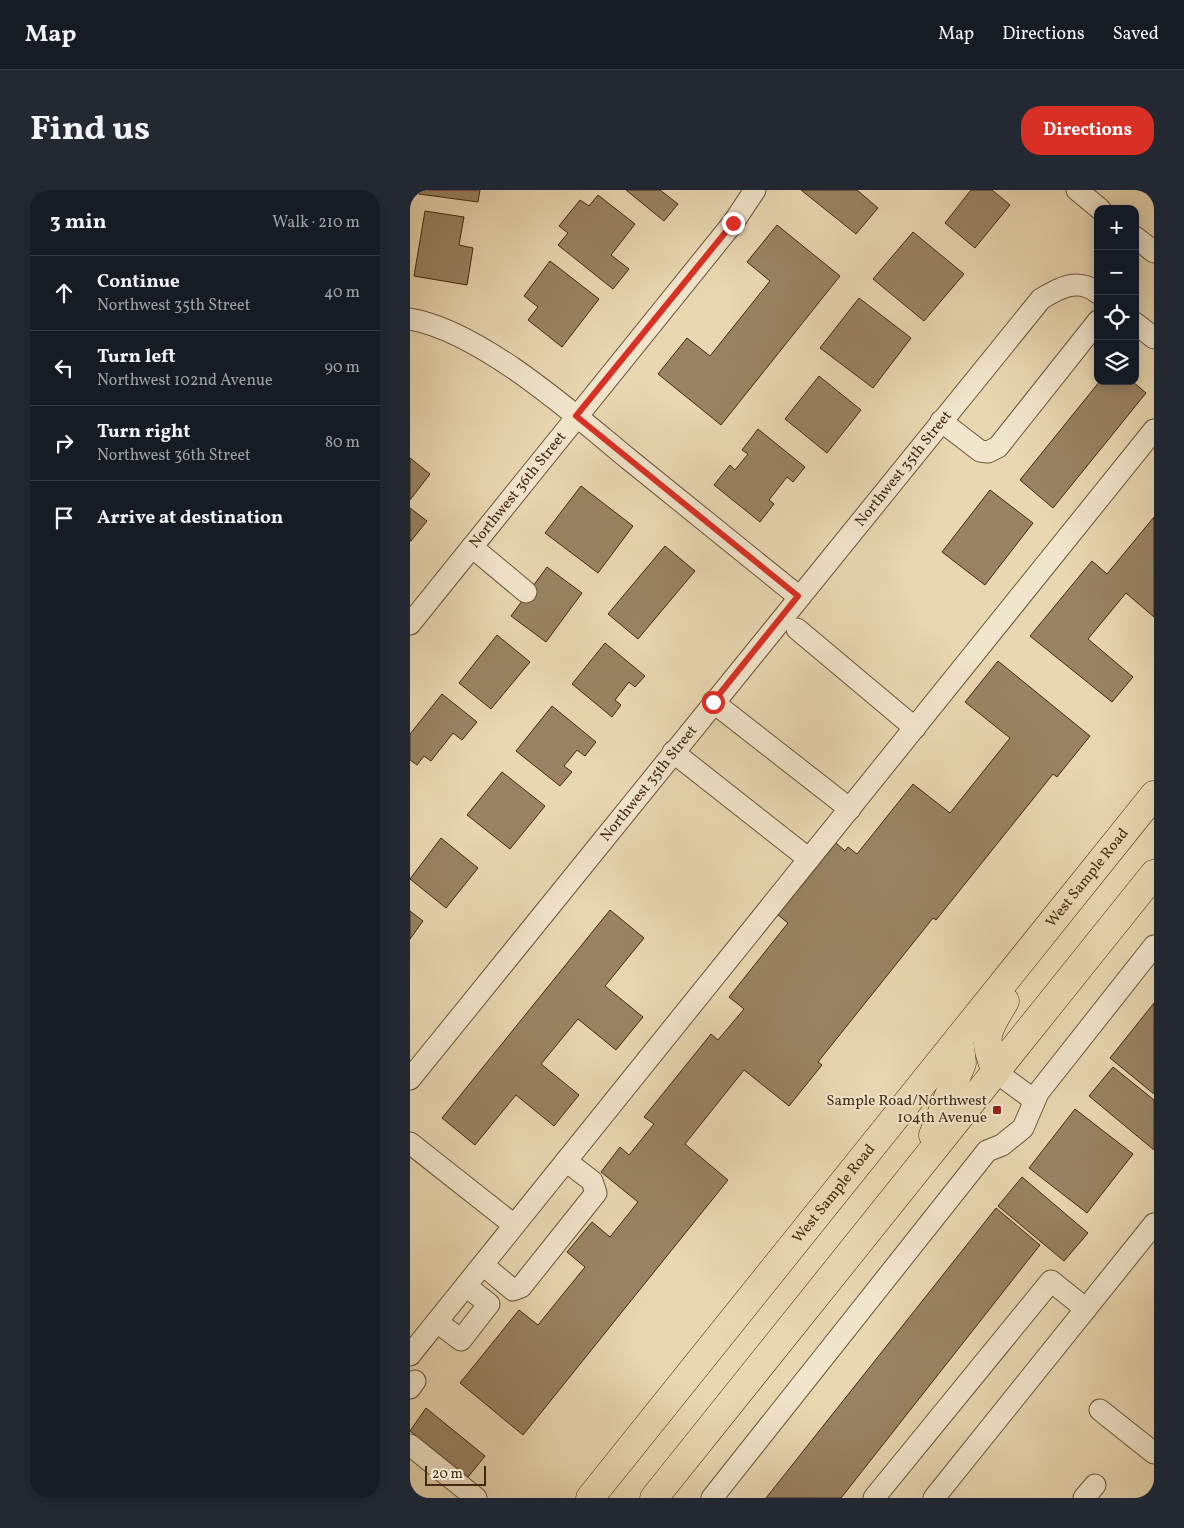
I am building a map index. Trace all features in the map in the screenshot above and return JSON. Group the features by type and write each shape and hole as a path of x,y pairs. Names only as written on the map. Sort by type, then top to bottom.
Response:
{"main road":[{"name":"West Sample Road","path":"590,1498 1154,795"},
{"path":"654,1498 1154,874"},
{"path":"996,1072 987,1048 987,1032 1046,930"},
{"path":"919,1168 957,1080 962,1063 959,1038"}],"street":[{"name":"Northwest 36th Street","path":"410,624 733,223 755,190"},
{"path":"1077,190 1095,205"},
{"path":"1139,240 1154,252"},
{"name":"Northwest 35th Street","path":"410,1079 798,596 1041,299 1065,285 1091,288 1094,290"},
{"path":"410,319 425,322 489,351 576,416 798,596"},
{"path":"941,421 980,451 988,452 998,447 1094,326"},
{"path":"1139,326 1154,336"},
{"path":"410,1355 1154,430"},
{"path":"472,547 526,592"},
{"path":"797,629 915,728"},
{"path":"713,702 850,809"},
{"path":"672,752 809,859"},
{"path":"712,1498 987,1152 1002,1145 1023,1128 1038,1093 1154,946"},
{"path":"996,1072 1034,1100"},
{"path":"410,1143 514,1226"},
{"path":"482,1265 513,1290 521,1287 596,1193 592,1181 566,1162"},
{"path":"934,1498 1154,1224"},
{"path":"874,1498 1051,1281 1086,1309"},
{"path":"437,1322 461,1340 490,1304 466,1286"},
{"path":"1100,1410 1154,1453"},
{"path":"410,1445 476,1498"},
{"path":"596,1498 612,1470"}],"building":[{"path":"419,190 480,190 478,202 419,194"},
{"path":"626,190 660,190 678,204 664,221"},
{"path":"801,190 857,190 878,208 856,234"},
{"path":"971,190 992,190 1010,205 975,248 945,223"},
{"path":"598,195 635,224 611,255 629,269 613,289 558,245 568,233 559,226 580,200 589,206"},
{"path":"425,211 464,217 459,245 473,248 467,285 414,276"},
{"path":"777,225 840,276 721,425 658,374 687,338 710,356 770,281 747,262"},
{"path":"913,232 964,274 924,321 873,279"},
{"path":"550,261 599,299 562,347 528,320 538,307 524,296"},
{"path":"859,298 911,338 873,388 820,348"},
{"path":"819,376 861,410 827,453 785,419"},
{"path":"1097,385 1137,385 1146,393 1053,508 1020,480"},
{"path":"758,429 805,467 793,482 787,477 769,500 774,504 760,522 714,485 730,465 735,470 748,454 742,450"},
{"path":"410,458 430,474 410,500"},
{"path":"581,486 633,526 598,573 545,533"},
{"path":"990,490 1033,523 985,585 942,552"},
{"path":"410,508 427,521 411,541 410,541"},
{"path":"1154,517 1154,617 1126,593 1088,639 1133,677 1112,702 1030,636 1092,561 1107,574"},
{"path":"665,546 695,571 638,639 608,614"},
{"path":"547,567 582,593 546,642 511,616"},
{"path":"497,635 530,662 491,709 459,683"},
{"path":"605,643 645,676 635,687 629,682 615,700 621,705 612,717 572,684"},
{"path":"998,661 1090,736 1057,777 1053,774 936,920 933,918 818,1062 822,1065 789,1106 744,1070 685,1144 728,1180 523,1435 460,1383 519,1310 538,1325 585,1267 567,1252 592,1222 610,1237 638,1202 601,1172 620,1147 629,1155 654,1124 644,1117 711,1034 718,1040 744,1009 729,997 788,923 778,915 836,843 845,851 848,847 857,854 913,784 950,813 1010,738 965,702"},
{"path":"442,694 477,722 462,740 453,733 431,761 424,756 417,765 410,760 410,734"},
{"path":"552,706 596,742 585,756 577,750 564,766 572,772 560,786 516,751"},
{"path":"502,772 545,806 510,849 467,815"},
{"path":"441,838 478,868 446,908 410,879"},
{"path":"610,910 644,938 605,986 643,1017 616,1050 578,1019 541,1064 579,1095 554,1126 516,1095 475,1145 442,1118"},
{"path":"410,911 423,921 410,939"},
{"path":"1154,1003 1154,1094 1110,1058"},
{"path":"1113,1067 1154,1100 1154,1150 1089,1096"},
{"path":"1075,1109 1133,1154 1087,1213 1029,1168"},
{"path":"1022,1177 1088,1233 1064,1261 998,1206"},
{"path":"996,1208 1040,1245 841,1498 766,1498"},
{"path":"426,1408 485,1456 468,1477 410,1431"}],"place":[{"name":"Sample Road/Northwest 104th Avenue","path":"997,1110"}],"route":[{"path":"713,702 798,596 576,416 733,223"}]}
